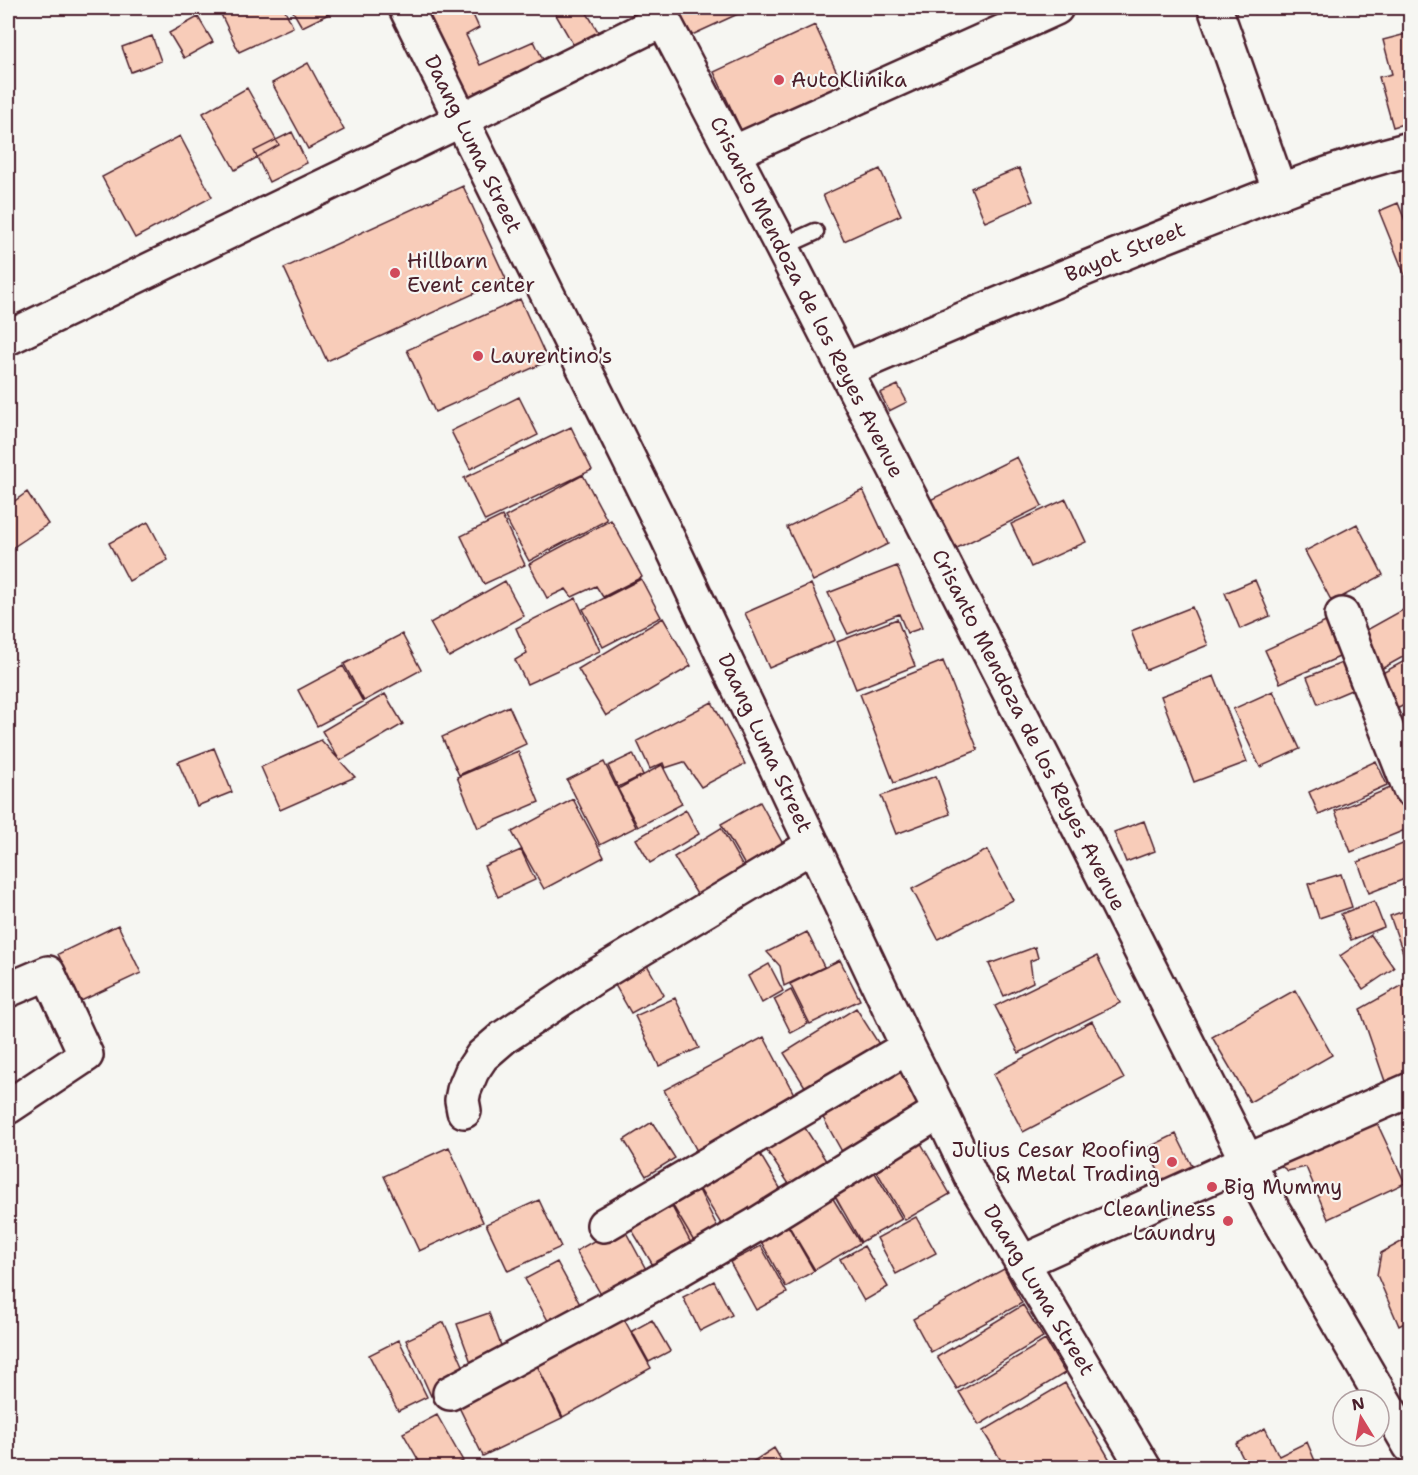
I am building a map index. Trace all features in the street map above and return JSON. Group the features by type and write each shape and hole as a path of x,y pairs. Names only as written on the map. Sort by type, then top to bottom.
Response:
{"street":[{"name":"Daang Luma Street","path":"406,8 664,530 973,1180 1144,1467"},
{"path":"733,153 1056,8"},
{"path":"1215,8 1280,192"},
{"path":"8,338 461,120 660,14"},
{"name":"Crisanto Mendoza de los Reyes Avenue","path":"660,14 1076,821 1247,1161 1410,1446"},
{"name":"Bayot Street","path":"845,370 1093,264 1280,192 1381,156 1410,149"},
{"path":"1342,615 1410,789"},
{"path":"464,1111 462,1100 464,1090 472,1071 482,1056 504,1037 596,976 813,845"},
{"path":"8,990 48,973 86,1056 8,1107"},
{"path":"604,1225 908,1047"},
{"path":"1023,1262 1410,1090"},
{"path":"450,1393 656,1283 756,1226 940,1111"}],"lane":[{"path":"782,247 814,232"}],"building":[{"path":"218,8 284,8 293,27 239,52"},
{"path":"291,8 341,8 302,27"},
{"path":"420,8 470,8 479,28 466,35 480,65 534,41 546,66 467,106"},
{"path":"552,8 584,8 602,38 578,53"},
{"path":"676,8 751,8 692,35"},
{"path":"198,17 213,42 184,58 169,33"},
{"name":"AutoKlinika","path":"815,25 844,88 743,134 714,72"},
{"path":"1410,33 1410,122 1393,127 1379,77 1392,74 1383,40"},
{"path":"152,36 161,61 131,72 122,47"},
{"path":"308,63 344,130 308,149 272,83"},
{"path":"247,88 279,145 235,170 203,113"},
{"path":"292,132 307,163 269,182 254,151"},
{"path":"180,136 212,197 135,238 102,177"},
{"path":"1019,168 1033,201 985,222 971,188"},
{"path":"880,169 901,215 844,241 823,195"},
{"name":"Hillbarn Event center","path":"463,186 506,279 327,361 284,268"},
{"path":"1398,203 1410,233 1410,288 1379,211"},
{"name":"Laurentino's","path":"520,299 548,361 435,412 407,350"},
{"path":"898,385 907,402 889,411 880,393"},
{"path":"519,397 538,435 470,469 451,431"},
{"path":"571,427 592,470 485,521 464,478"},
{"path":"1017,457 1042,506 947,553 922,504"},
{"path":"583,475 607,520 529,561 505,517"},
{"path":"863,490 888,544 813,581 787,527"},
{"path":"27,492 48,524 9,550 8,506"},
{"path":"1066,499 1086,542 1031,567 1011,524"},
{"path":"502,516 525,565 484,584 461,536"},
{"path":"611,520 642,577 603,597 596,586 572,597 566,589 547,598 529,564"},
{"path":"148,522 168,560 129,581 109,543"},
{"path":"1357,524 1383,575 1332,602 1305,551"},
{"path":"897,566 922,628 907,633 899,614 848,634 828,593"},
{"path":"641,579 661,617 603,647 583,609"},
{"path":"1255,580 1270,616 1240,629 1225,593"},
{"path":"505,581 524,616 449,657 430,623"},
{"path":"811,584 835,640 769,668 745,613"},
{"path":"576,598 600,651 527,684 515,660 527,653 516,628"},
{"path":"1410,606 1410,653 1376,672 1356,636"},
{"path":"1192,607 1208,645 1146,670 1131,631"},
{"path":"663,618 691,666 606,716 578,669"},
{"path":"897,619 915,666 856,689 837,642"},
{"path":"1330,620 1346,654 1280,683 1265,650"},
{"path":"402,634 421,670 364,701 344,664"},
{"path":"1410,658 1410,702 1393,711 1375,677"},
{"path":"1352,659 1363,685 1318,704 1307,677"},
{"path":"943,661 978,750 894,783 860,694"},
{"path":"343,666 363,702 317,726 298,690"},
{"path":"1214,676 1247,762 1194,782 1161,696"},
{"path":"1273,691 1300,749 1260,767 1233,709"},
{"path":"385,694 403,724 340,761 322,731"},
{"path":"712,702 745,764 701,787 684,762 665,768 663,763 650,769 637,741"},
{"path":"509,706 526,744 459,775 442,737"},
{"path":"321,740 355,777 280,810 261,767"},
{"path":"214,748 232,792 197,806 178,762"},
{"path":"518,751 539,802 478,828 457,777"},
{"path":"633,754 643,775 618,787 608,766"},
{"path":"1376,761 1387,785 1319,815 1309,792"},
{"path":"604,762 636,827 600,845 567,780"},
{"path":"662,765 682,804 638,827 618,789"},
{"path":"936,776 950,814 896,834 881,796"},
{"path":"1395,786 1410,828 1351,852 1335,811"},
{"path":"573,799 604,857 544,889 512,832"},
{"path":"760,802 789,855 750,874 721,824"},
{"path":"686,810 699,834 650,863 636,839"},
{"path":"1144,821 1155,851 1126,862 1114,832"},
{"path":"721,828 748,876 703,904 674,857"},
{"path":"1410,841 1410,877 1369,893 1358,862"},
{"path":"521,850 535,880 498,897 484,866"},
{"path":"987,850 1013,900 938,939 912,889"},
{"path":"1341,874 1352,907 1319,918 1308,884"},
{"path":"1374,901 1384,927 1351,940 1341,914"},
{"path":"1410,909 1410,972 1390,916"},
{"path":"118,925 141,973 81,1001 58,954"},
{"path":"807,932 824,967 784,986 780,966 767,952"},
{"path":"1371,935 1394,968 1363,989 1340,956"},
{"path":"1035,947 1038,958 1030,961 1033,982 1004,996 989,964"},
{"path":"1097,956 1120,1003 1019,1053 995,1006"},
{"path":"840,960 860,1000 810,1024 790,984"},
{"path":"769,964 783,991 762,1003 748,976"},
{"path":"647,965 664,995 631,1013 614,983"},
{"path":"1410,981 1410,1077 1387,1087 1360,1009"},
{"path":"791,990 808,1024 791,1033 774,999"},
{"path":"1295,990 1332,1055 1250,1102 1212,1037"},
{"path":"675,998 699,1048 659,1066 635,1016"},
{"path":"856,1008 884,1052 812,1098 784,1053"},
{"path":"1092,1021 1124,1079 1023,1132 993,1074"},
{"path":"764,1037 796,1098 697,1151 664,1090"},
{"path":"899,1058 928,1109 845,1157 816,1105"},
{"path":"1370,1108 1405,1183 1328,1219 1306,1167 1288,1171 1270,1158"},
{"path":"798,1117 830,1167 793,1190 761,1142"},
{"path":"652,1122 675,1158 646,1176 624,1140"},
{"name":"Julius Cesar Roofing & Metal Trading","path":"1176,1134 1197,1176 1168,1191 1147,1148"},
{"path":"918,1138 950,1194 905,1220 873,1165"},
{"path":"754,1144 786,1198 726,1232 694,1180"},
{"path":"449,1147 483,1222 419,1251 384,1176"},
{"path":"871,1166 902,1219 861,1242 831,1189"},
{"path":"694,1180 721,1234 694,1249 666,1195"},
{"path":"664,1191 698,1248 657,1272 623,1215"},
{"path":"832,1197 860,1243 815,1270 787,1223"},
{"path":"539,1200 561,1247 508,1271 486,1224"},
{"path":"916,1217 936,1253 896,1274 877,1238"},
{"path":"784,1219 814,1271 786,1287 757,1234"},
{"path":"622,1225 648,1273 603,1298 576,1251"},
{"path":"1410,1237 1410,1320 1399,1326 1377,1275 1381,1253"},
{"path":"761,1246 787,1293 756,1310 730,1262"},
{"path":"864,1246 888,1287 864,1301 840,1259"},
{"path":"557,1262 582,1308 551,1326 525,1279"},
{"path":"1004,1269 1022,1303 931,1352 913,1319"},
{"path":"714,1281 732,1315 700,1331 683,1297"},
{"path":"1023,1305 1043,1337 957,1389 937,1357"},
{"path":"620,1312 651,1368 563,1417 534,1359"},
{"path":"489,1313 505,1356 473,1368 457,1324"},
{"path":"652,1320 670,1351 649,1362 632,1331"},
{"path":"444,1322 469,1379 431,1396 406,1340"},
{"path":"399,1340 427,1397 398,1411 369,1355"},
{"path":"1045,1340 1065,1373 979,1425 959,1392"},
{"path":"535,1361 562,1418 483,1456 455,1399"},
{"path":"1065,1383 1113,1465 1108,1468 1004,1468 983,1431"},
{"path":"437,1415 463,1461 450,1468 423,1468 403,1433"},
{"path":"1265,1428 1279,1456 1307,1442 1318,1468 1248,1468 1236,1444"},
{"path":"774,1448 786,1468 743,1468"}],"place":[{"name":"AutoKlinika","path":"779,80"},
{"name":"Hillbarn Event center","path":"395,273"},
{"name":"Laurentino's","path":"478,356"},
{"name":"Julius Cesar Roofing & Metal Trading","path":"1172,1162"},
{"name":"Big Mummy","path":"1212,1187"},
{"name":"Cleanliness Laundry","path":"1228,1221"}]}
